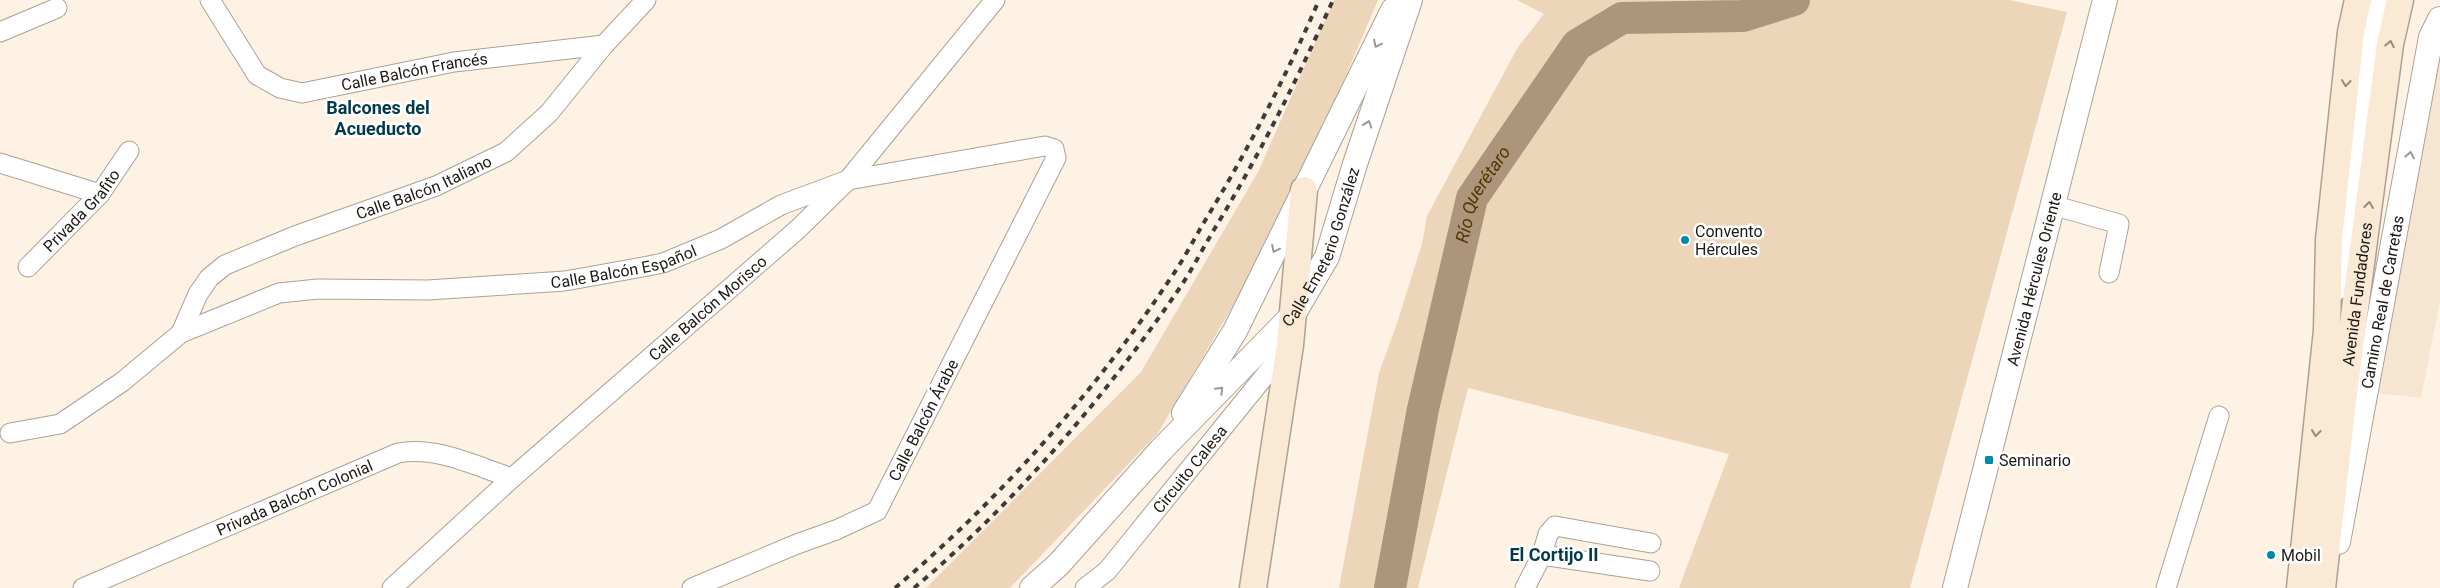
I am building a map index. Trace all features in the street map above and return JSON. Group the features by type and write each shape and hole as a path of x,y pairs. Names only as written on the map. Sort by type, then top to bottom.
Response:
{"main road":[{"name":"Avenida Fundadores","path":"2300,588 2327,330 2328,240 2352,32 2358,0"},
{"name":"Avenida Fundadores","path":"2322,588 2344,392 2390,44 2400,0"},
{"path":"1253,588 1290,345 1304,190"}],"street":[{"name":"Calle Balcón Francés","path":"210,0 257,75 280,88 302,93 454,62 604,45"},
{"name":"Calle Balcón Italiano","path":"181,333 198,294 209,278 225,265 295,236 436,186 506,152 549,113 604,45 646,0"},
{"name":"Calle Balcón Morisco","path":"392,588 512,478 798,229 848,180 995,0"},
{"name":"Calle Emeterio González","path":"1161,450 1235,331 1398,0"},
{"name":"Calle Emeterio González","path":"1032,588 1058,565 1161,450 1293,314 1327,257 1355,164 1410,0"},
{"name":"Avenida Hércules Oriente","path":"1955,588 2105,0"},
{"path":"2327,330 2344,243 2365,66 2376,0"},
{"path":"0,32 57,8"},
{"name":"Camino Real de Carretas","path":"2329,588 2367,392 2431,38 2440,19"},
{"name":"Calle Balcón Español","path":"181,333 279,294 318,289 428,290 565,281 663,263 721,239 781,205 848,180 1045,146 1054,149"},
{"name":"Calle Balcón Árabe","path":"692,588 836,530 877,511 1056,158 1054,149"},
{"path":"1324,149 1345,149 1355,164"},
{"name":"Privada Grafito","path":"28,267 100,194 129,151"},
{"path":"0,162 100,194"},
{"path":"2052,205 2119,224 2109,273"},
{"path":"10,433 60,424 122,382 181,333"},
{"name":"Circuito Calesa","path":"1086,588 1106,579 1290,345"},
{"path":"2166,588 2219,416"},
{"name":"Privada Balcón Colonial","path":"83,588 398,453 414,450 433,452 512,478"},
{"path":"1525,588 1542,555 1548,534 1555,526 1651,543"},
{"path":"1542,555 1650,571"}],"shaded area":[{"path":"1334,0 1378,0 1287,214 1158,433 1010,588 926,588 1141,372 1258,172"},
{"name":"Convento Hércules","path":"1517,0 2009,0 2067,12 1910,588 1679,588 1729,454 1468,388 1418,588 1339,588 1379,373 1422,244 1427,216 1518,47 1544,14"},
{"path":"2440,38 2440,301 2421,398 2367,392"}],"waterway":[{"name":"Río Querétaro","path":"1390,588 1423,409 1472,198 1577,45 1622,18 1743,16 1794,0"}],"railway":[{"path":"895,588 971,519 1007,482 1076,405 1139,324 1177,268 1235,169 1279,86 1319,0"},
{"path":"914,588 987,521 1022,485 1089,409 1150,330 1179,289 1248,172 1292,87 1333,0"}],"place":[{"name":"Convento Hércules","path":"1685,240"},
{"name":"Seminario","path":"1989,460"},
{"name":"Mobil","path":"2271,555"}],"district":[{"name":"Balcones del Acueducto","path":"378,118"},
{"name":"El Cortijo II","path":"1554,555"}]}
